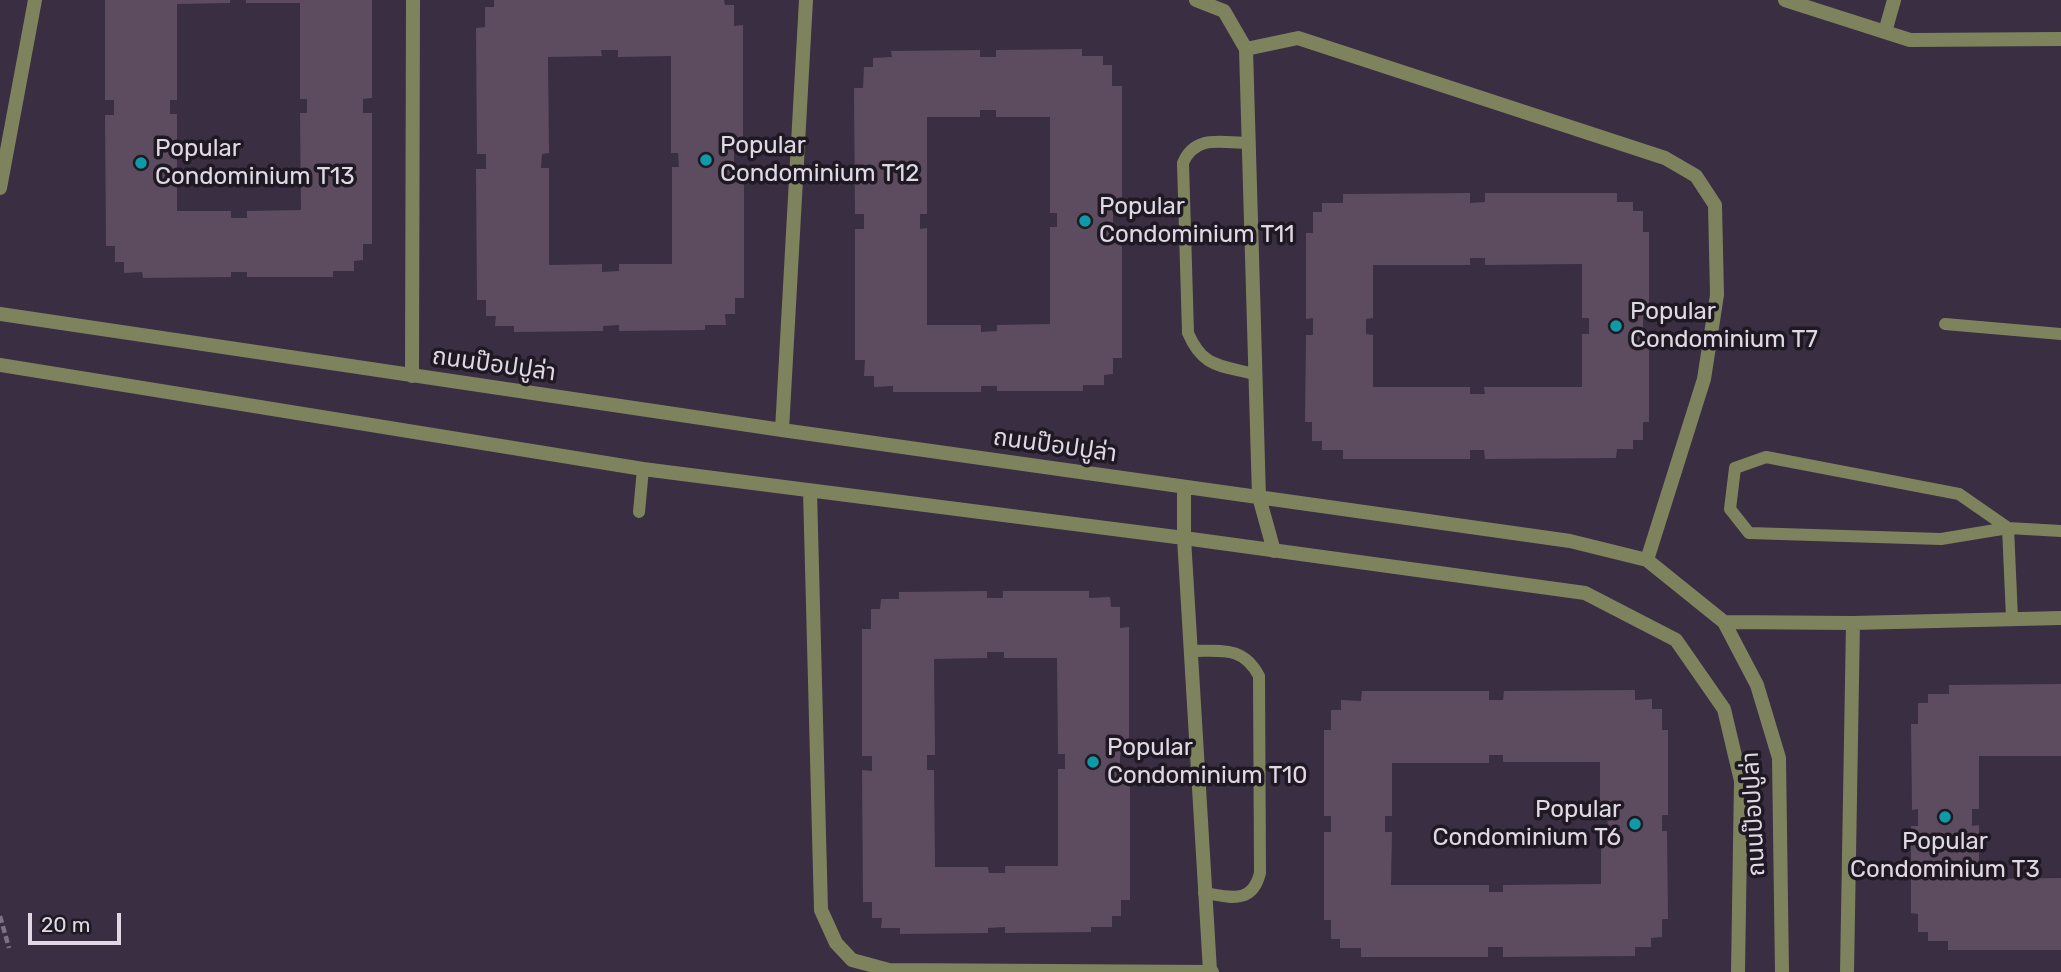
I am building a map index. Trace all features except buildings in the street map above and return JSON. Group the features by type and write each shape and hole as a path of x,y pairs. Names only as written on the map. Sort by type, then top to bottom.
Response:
{"street":[{"path":"0,188 35,0"},
{"path":"412,376 413,0"},
{"path":"782,430 806,0"},
{"path":"1196,0 1224,11 1246,49 1259,497 1274,551"},
{"path":"1785,0 1910,40 2061,39"},
{"path":"1885,32 1894,0"},
{"path":"1246,49 1298,38 1665,159 1696,176 1715,205 1717,295 1704,379 1647,560"},
{"name":"ถนนป๊อปปูล่า","path":"0,314 782,430 1570,541 1647,560 1724,622 1757,685 1779,758 1782,972"},
{"name":"ถนนป๊อปปูล่า","path":"0,365 643,469 1184,538 1585,593 1676,640 1724,709 1741,781 1738,972"},
{"path":"810,491 821,910 836,943 852,960 889,970 1211,971 1204,893 1184,538 1184,487"},
{"path":"1724,622 1853,623 2061,618"},
{"path":"1847,972 1853,623"}],"lane":[{"path":"1248,143 1195,145 1188,150 1183,163 1188,333 1196,351 1211,363 1254,374"},
{"path":"1945,324 2061,334"},
{"path":"2008,528 1959,494 1766,457 1735,468 1730,509 1749,533 1941,539 2008,528 2061,531"},
{"path":"639,512 643,469"},
{"path":"2008,528 2012,618"},
{"path":"1192,651 1230,652 1243,656 1252,662 1259,676 1260,873 1257,886 1248,894 1234,898 1204,893"}],"path":[{"path":"0,916 9,948"}],"place":[{"name":"Popular Condominium T12","path":"706,160"},
{"name":"Popular Condominium T13","path":"141,163"},
{"name":"Popular Condominium T11","path":"1085,221"},
{"name":"Popular Condominium T7","path":"1616,326"},
{"name":"Popular Condominium T10","path":"1093,762"},
{"name":"Popular Condominium T3","path":"1945,817"},
{"name":"Popular Condominium T6","path":"1635,824"}]}
